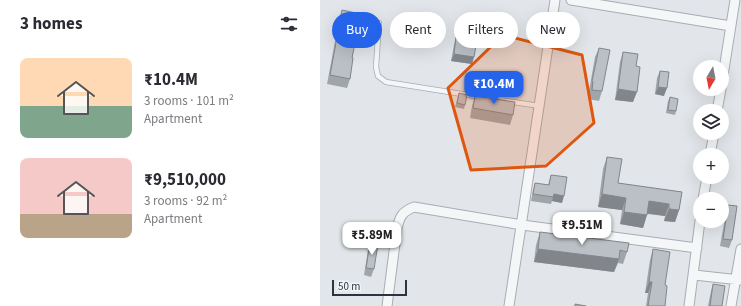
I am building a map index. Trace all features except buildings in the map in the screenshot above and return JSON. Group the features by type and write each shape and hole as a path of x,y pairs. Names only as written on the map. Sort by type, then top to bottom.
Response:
{"street":[{"path":"509,306 555,0"},
{"path":"571,0 731,26"},
{"path":"726,60 736,0 741,1"},
{"path":"387,306 397,228 400,217 407,210 414,207 522,225 697,248"},
{"path":"689,306 699,228"},
{"path":"731,306 738,279 741,249"},
{"path":"694,275 738,279"}],"lane":[{"path":"377,48 376,66 378,76 386,82 486,98"},
{"path":"501,100 540,106"}],"highlighted area":[{"path":"503,35 582,55 594,123 546,166 471,170 448,88"}]}
